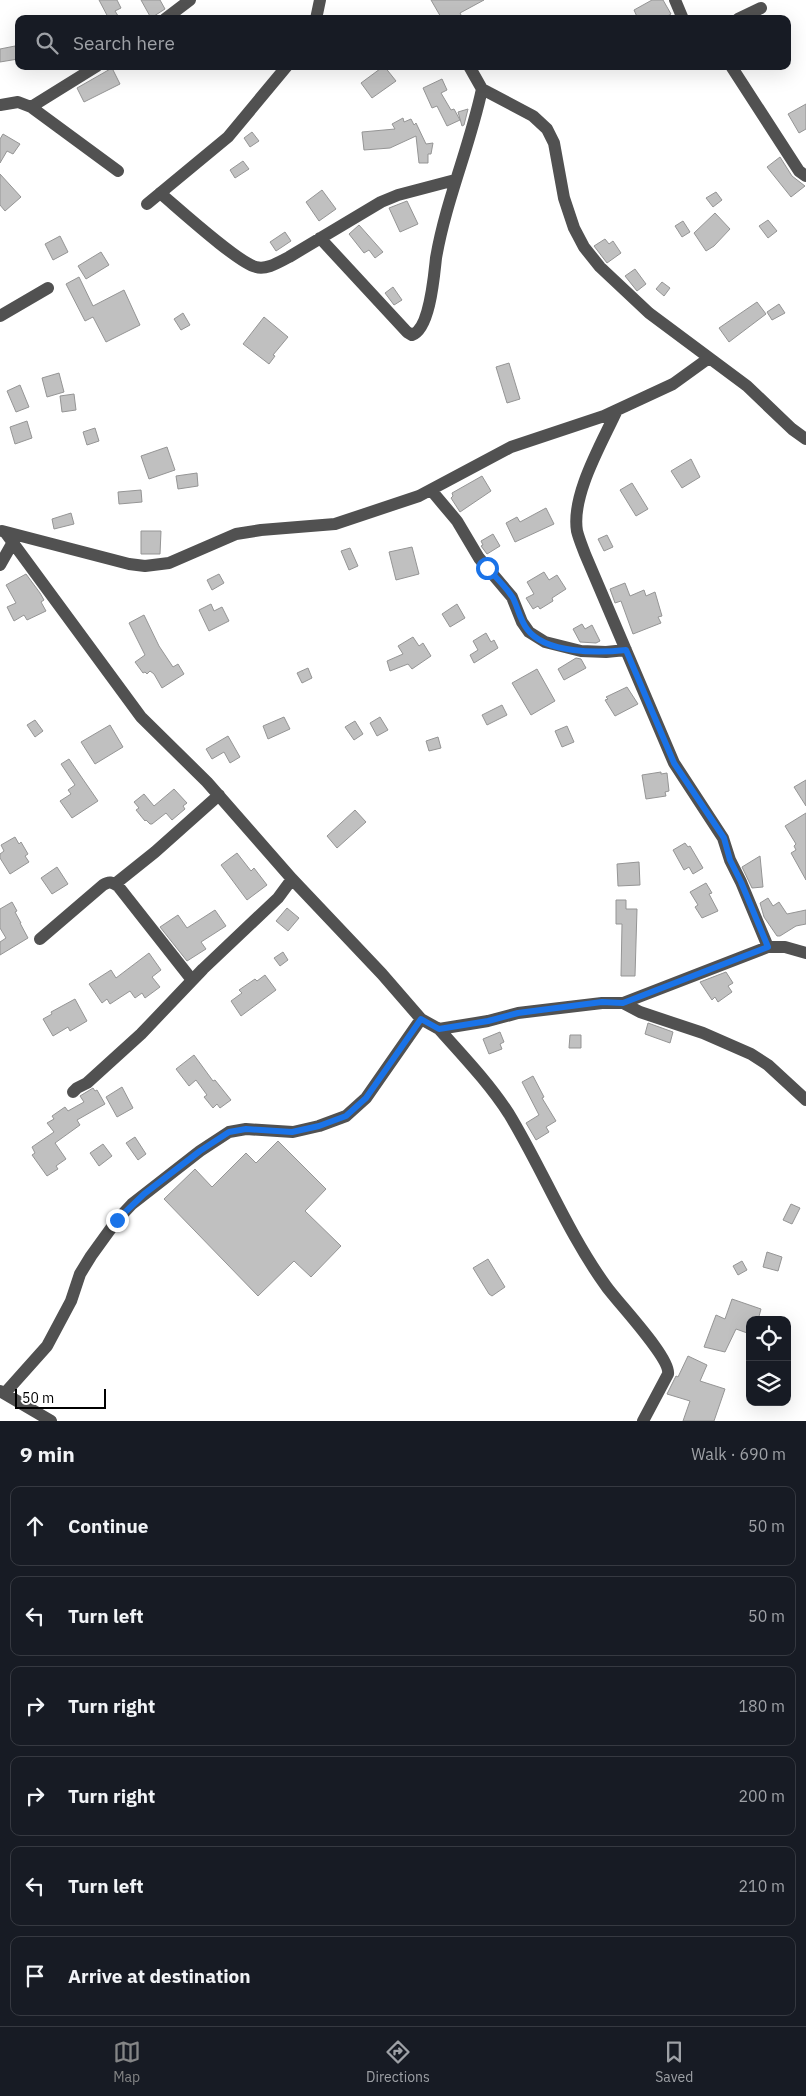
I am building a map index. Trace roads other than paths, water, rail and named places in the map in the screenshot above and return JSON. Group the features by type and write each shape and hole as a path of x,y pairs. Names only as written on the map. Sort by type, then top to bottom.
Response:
{"street":[{"path":"170,15 190,0"},
{"path":"317,15 320,0"},
{"path":"674,0 681,15"},
{"path":"746,15 761,8"},
{"path":"31,107 91,70"},
{"path":"147,204 228,137 285,70"},
{"path":"471,70 482,89 533,116 547,130 554,143 564,198 574,228 584,247 595,260 649,313 747,386 806,440"},
{"path":"734,70 799,171 806,176"},
{"path":"320,238 407,332 412,335 417,334 423,324 432,291 437,257 455,180 482,89"},
{"path":"0,105 18,102 31,107 118,171"},
{"path":"160,193 233,253 256,267 276,264 381,202 398,195 455,180"},
{"path":"0,316 48,288"},
{"path":"6,535 129,564 145,566 169,563 236,534 335,524 419,496 511,447 557,433 617,410 673,384 710,358"},
{"path":"617,410 578,505 577,531 674,763 724,838 730,860 768,947"},
{"path":"431,490 457,521 479,558 512,597 528,632 544,642 581,651 606,652 626,650"},
{"path":"0,565 6,535"},
{"path":"6,535 141,717 219,795 292,879 382,974 421,1019 439,1029 497,1097 524,1140 575,1240 617,1302 653,1343 666,1362 669,1369 668,1374 643,1421"},
{"path":"115,884 155,852 219,795"},
{"path":"73,1092 76,1088 87,1083 140,1034 192,980 278,898 292,879"},
{"path":"40,939 108,882 115,884 192,980"},
{"path":"439,1029 488,1021 518,1013 602,1002 623,1003 768,947 785,947 806,953"},
{"path":"623,1003 640,1012 703,1033 751,1054 768,1065 806,1100"},
{"path":"51,1421 2,1392 47,1346 71,1301 80,1274 90,1256 117,1220 132,1204 200,1151 229,1132 246,1129 292,1132 319,1126 346,1116 366,1098 421,1019"}]}
